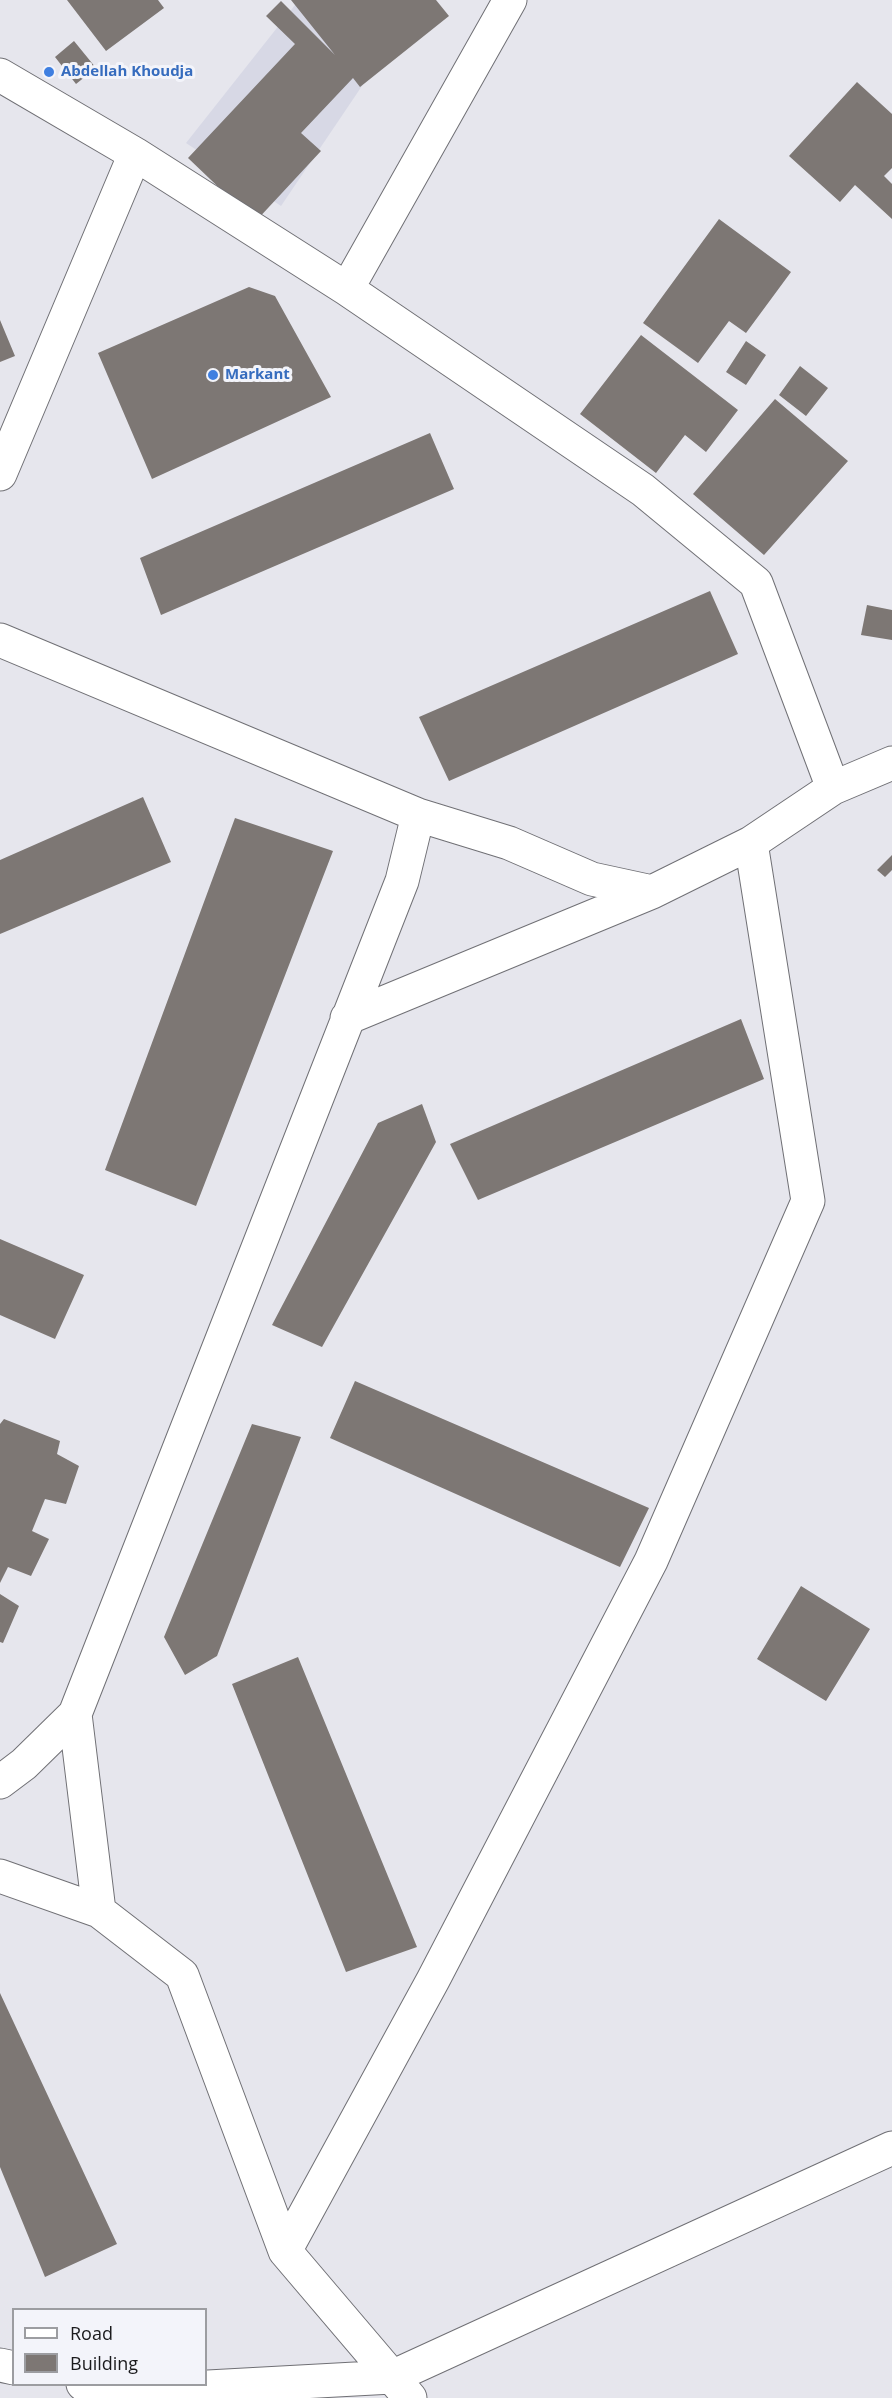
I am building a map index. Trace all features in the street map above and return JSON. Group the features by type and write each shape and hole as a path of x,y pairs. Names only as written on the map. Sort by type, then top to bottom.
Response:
{"street":[{"path":"347,289 510,0"},
{"path":"0,75 135,154 347,289 643,490 756,583 833,788"},
{"path":"0,474 135,154"},
{"path":"0,640 418,815 509,843 592,879 652,892"},
{"path":"347,1018 652,892 751,843 833,788 892,763"},
{"path":"0,1782 24,1764 75,1714 402,881 418,815"},
{"path":"285,2251 433,1980 651,1561 808,1200 751,843"},
{"path":"75,1714 99,1911"},
{"path":"0,1876 99,1911 182,1975 285,2251 401,2388"},
{"path":"89,2386 116,2392 401,2388 892,2148"}],"shaded area":[{"path":"299,0 420,0 281,206 186,143"}],"building":[{"path":"67,0 158,0 164,8 106,51"},
{"path":"291,0 436,0 449,16 360,87 353,78 301,133 321,151 255,222 188,158 295,44 266,16 281,1 335,55"},
{"path":"74,41 96,68 76,84 55,57"},
{"path":"857,82 892,114 892,168 884,176 892,184 892,219 855,185 840,202 789,156"},
{"path":"719,219 791,272 746,333 729,321 698,363 643,323"},
{"name":"Markant","path":"249,287 275,296 331,397 152,479 98,353"},
{"path":"0,320 15,356 0,362"},
{"path":"641,335 738,410 706,452 685,435 656,473 580,414"},
{"path":"746,341 766,355 746,385 726,372"},
{"path":"800,366 828,388 806,416 779,395"},
{"path":"775,399 848,461 764,555 693,494"},
{"path":"430,433 454,489 161,615 140,558"},
{"path":"710,591 738,654 449,781 419,717"},
{"path":"867,605 892,610 892,640 861,635"},
{"path":"143,797 171,862 0,934 0,860"},
{"path":"235,818 333,851 196,1206 105,1170"},
{"path":"892,855 892,870 885,877 877,870"},
{"path":"741,1019 764,1079 478,1200 450,1144"},
{"path":"422,1104 436,1142 322,1347 272,1325 378,1123"},
{"path":"0,1239 84,1275 55,1339 0,1315"},
{"path":"355,1381 649,1508 620,1567 330,1438"},
{"path":"4,1419 60,1441 57,1454 79,1466 66,1504 45,1499 32,1531 49,1539 31,1576 8,1567 0,1583 0,1424"},
{"path":"252,1424 301,1437 217,1656 185,1675 164,1637"},
{"path":"801,1586 870,1629 826,1701 757,1659"},
{"path":"0,1594 19,1606 3,1643 0,1642"},
{"path":"298,1657 417,1947 346,1972 232,1684"},
{"path":"0,1993 117,2244 45,2277 0,2167"}],"place":[{"name":"Abdellah Khoudja","path":"49,72"},
{"name":"Markant","path":"213,375"}]}
